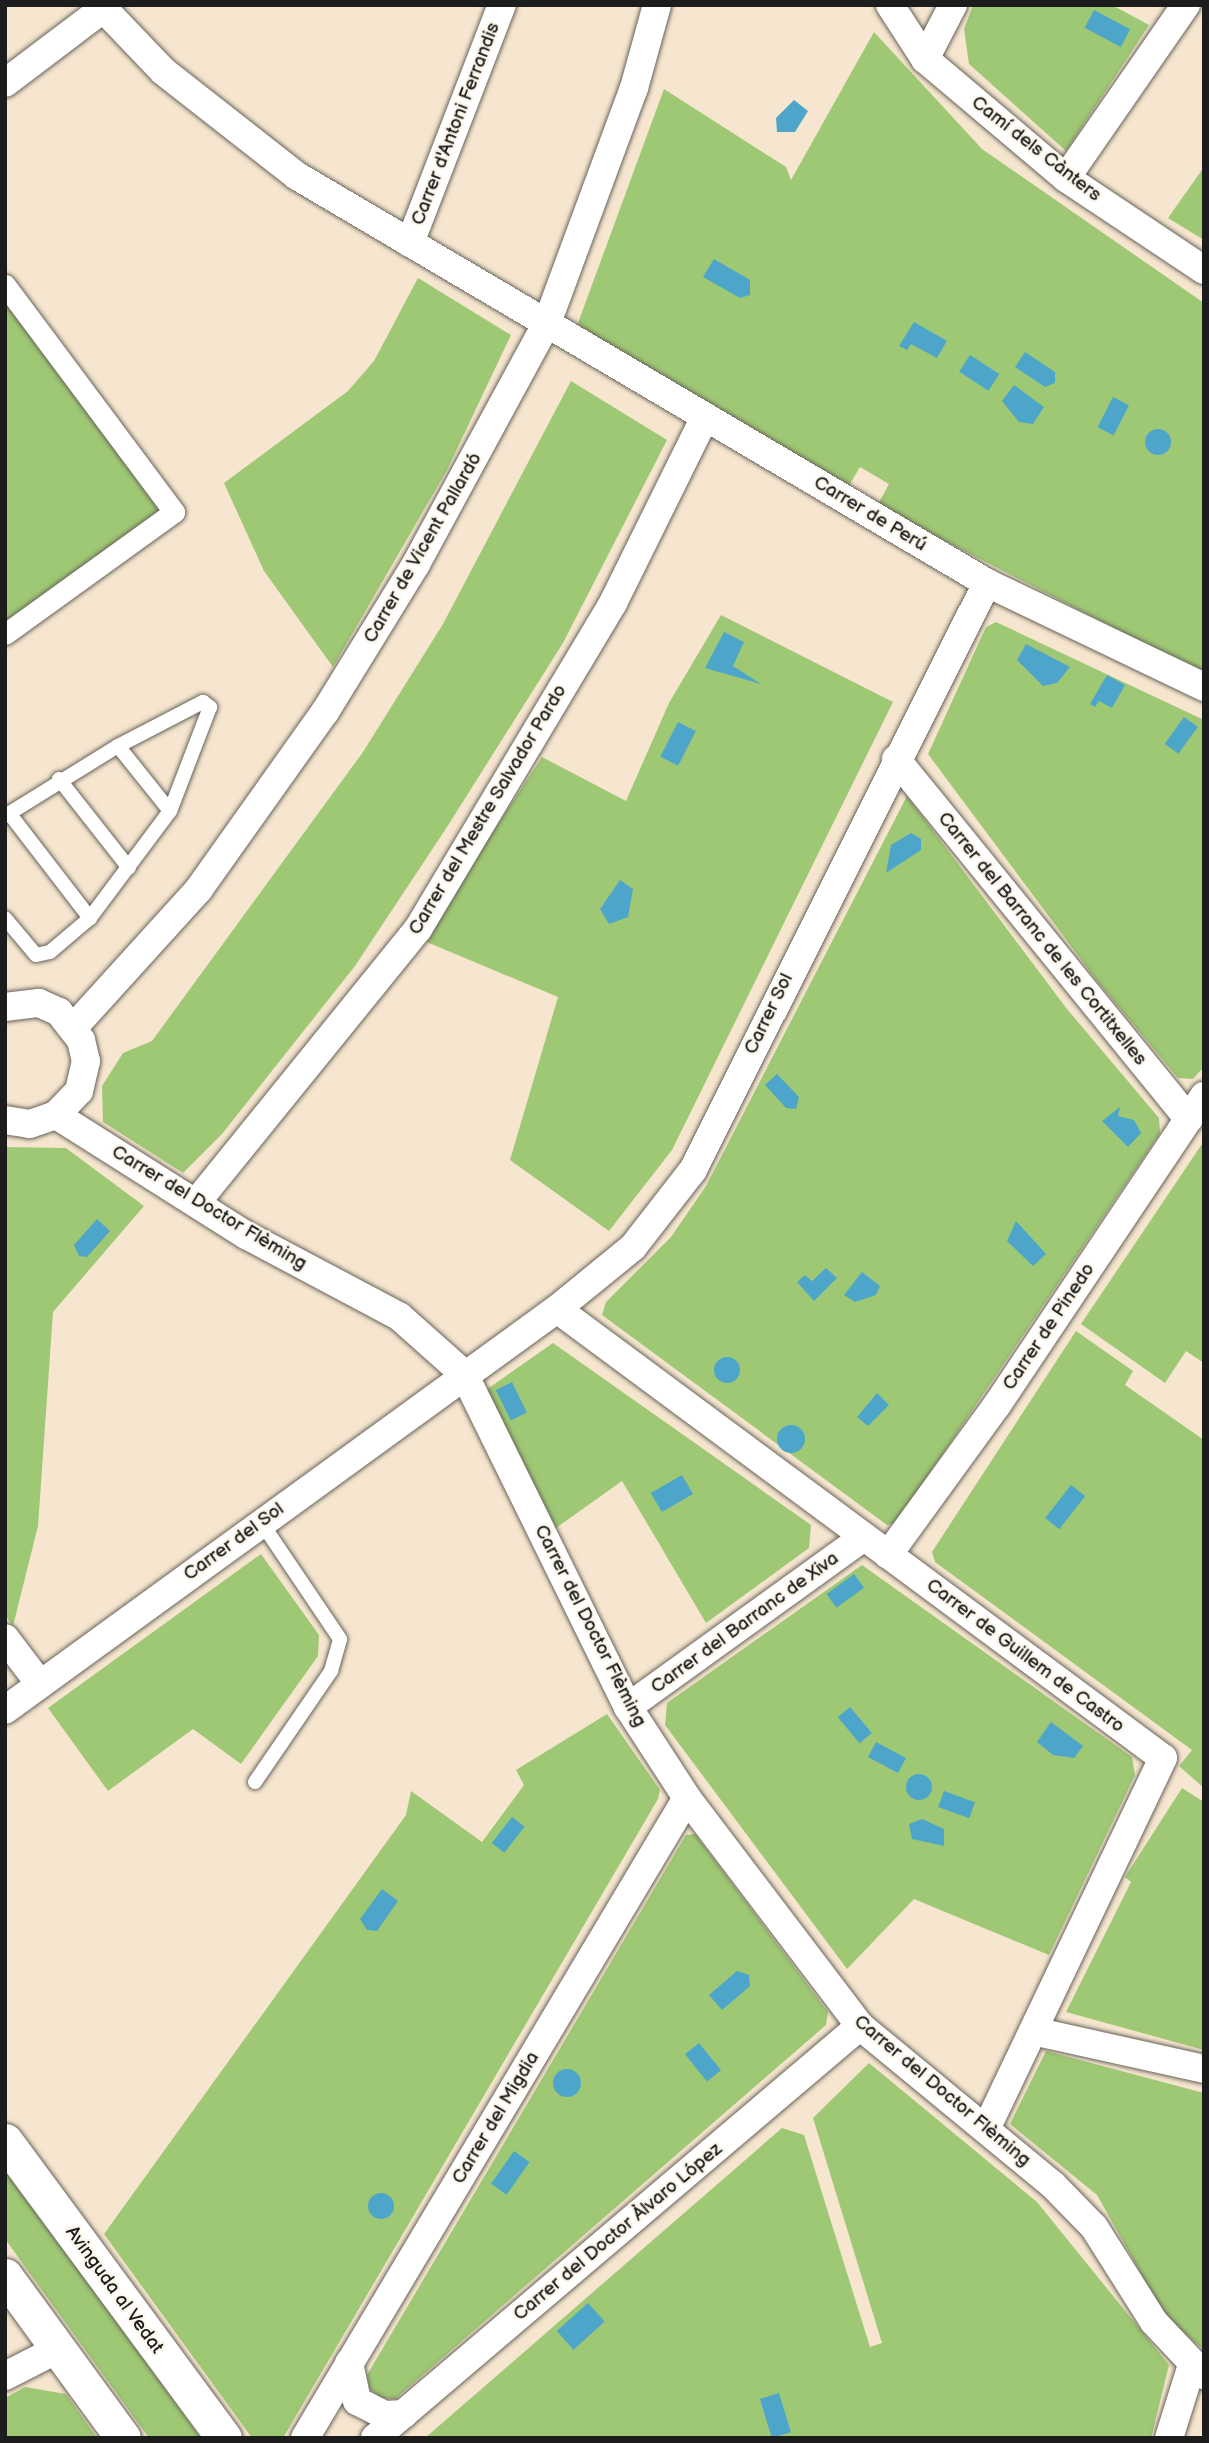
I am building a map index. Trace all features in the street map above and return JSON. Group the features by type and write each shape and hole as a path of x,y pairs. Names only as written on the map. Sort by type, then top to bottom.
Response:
{"street":[{"name":"Carrer d'Antoni Ferrandis","path":"410,243 502,5"},
{"name":"Carrer de Vicent Pallardó","path":"74,1027 200,889 326,712 416,564 547,323 634,89 657,5"},
{"name":"Camí dels Cànters","path":"890,5 925,59 1066,178 1204,270"},
{"path":"925,59 953,5"},
{"path":"1066,178 1186,5"},
{"name":"Carrer de Perú","path":"103,6 163,71 297,176 987,583 1204,687"},
{"path":"5,83 103,6"},
{"path":"5,285 174,512 5,634"},
{"name":"Carrer del Mestre Salvador Pardo","path":"195,1203 418,929 613,603 705,417"},
{"name":"Carrer Sol","path":"464,1374 557,1309 633,1247 693,1170 896,759 987,583"},
{"name":"Carrer del Barranc de les Cortitxelles","path":"896,759 1196,1107"},
{"path":"5,1007 39,1003 74,1027 86,1060 79,1091 56,1115 30,1124 5,1120"},
{"name":"Carrer de Pinedo","path":"888,1555 1196,1107"},
{"name":"Carrer del Doctor Flèming","path":"56,1115 195,1203 400,1317 464,1374 628,1707 687,1798 860,2026 986,2129 1094,2227 1154,2322 1198,2370"},
{"name":"Carrer de Guillem de Castro","path":"557,1309 861,1539 888,1555 1163,1758 986,2129"},
{"name":"Carrer del Sol","path":"5,1710 464,1374"},
{"name":"Carrer del Barranc de Xiva","path":"628,1707 861,1539"},
{"path":"5,1638 40,1685"},
{"name":"Carrer del Migdia","path":"304,2438 687,1798"},
{"name":"Carrer del Doctor Àlvaro López","path":"375,2437 860,2026"},
{"path":"1033,2031 1204,2069"},
{"name":"Avinguda al Vedat","path":"5,2141 224,2438"},
{"path":"5,2276 123,2438"},
{"path":"5,2376 58,2349"},
{"path":"349,2363 357,2402 386,2415 404,2414"},
{"path":"1169,2438 1198,2370"}],"lane":[{"path":"5,918 36,955 50,952 90,918 170,811 210,706 203,702 59,779 7,815 90,918"},
{"path":"118,746 170,811"},
{"path":"59,779 130,868"},
{"path":"255,1782 331,1671 340,1639 261,1522"}],"green space":[{"path":"973,5 1112,5 1149,25 1066,151 969,64 964,29"},
{"path":"874,32 982,149 1204,303 1204,674 877,506 889,484 860,467 847,489 584,339 578,323 664,89 786,167 791,180"},
{"path":"1204,167 1204,240 1168,218"},
{"path":"418,278 511,335 447,470 333,667 264,571 224,483 348,391 374,361"},
{"path":"5,289 169,509 5,626"},
{"path":"571,381 667,440 563,643 447,827 355,966 222,1134 183,1173 103,1122 102,1086 123,1053 152,1041 363,752 443,624"},
{"path":"721,615 893,702 672,1150 609,1231 510,1160 558,997 422,940 542,757 626,801 669,703"},
{"path":"996,622 1204,720 1204,1067 1193,1079 1178,1078 1097,981 928,754 986,627"},
{"path":"907,796 1067,1009 1159,1118 1160,1133 896,1523 887,1525 602,1315 606,1302 671,1237 706,1186"},
{"path":"1204,1141 1204,1363 1186,1351 1165,1383 1081,1324"},
{"path":"5,1147 66,1148 144,1206 53,1312 38,1526 13,1626 5,1615"},
{"path":"1076,1331 1133,1371 1125,1385 1204,1440 1204,1788 1179,1766 1192,1750 935,1562 932,1552"},
{"path":"553,1343 811,1525 809,1548 706,1623 622,1481 556,1528 486,1390"},
{"path":"261,1554 319,1635 318,1656 241,1764 193,1729 108,1791 48,1708"},
{"path":"862,1565 1132,1757 1135,1775 1049,1955 914,1899 847,1969 665,1725 667,1703"},
{"path":"607,1714 660,1790 658,1799 283,2438 252,2438 104,2234 406,1815 411,1791 482,1842 524,1785 516,1770"},
{"path":"1182,1788 1204,1802 1204,2050 1066,2012 1131,1882 1125,1877"},
{"path":"695,1834 828,2012 826,2025 395,2399 382,2398 369,2388 367,2375 686,1835"},
{"path":"1046,2051 1204,2093 1204,2350 1165,2316 1097,2195 1010,2124"},
{"path":"869,2063 1037,2202 1169,2365 1151,2438 425,2438 782,2128 804,2135 870,2347 882,2343 813,2118"},
{"path":"5,2168 201,2438 149,2438 5,2239"},
{"path":"25,2387 66,2394 97,2438 5,2438 5,2398"}],"water":[{"path":"1094,10 1130,29 1121,47 1085,28"},
{"path":"794,100 808,111 795,132 777,132 776,118"},
{"path":"714,259 750,280 750,295 740,298 703,277"},
{"path":"914,322 947,341 937,358 911,344 907,350 899,346"},
{"path":"1025,352 1055,372 1055,383 1045,387 1015,367"},
{"path":"970,355 999,374 988,391 959,372"},
{"path":"1014,385 1044,407 1033,424 1019,422 1002,401"},
{"path":"1113,397 1129,405 1114,435 1098,427"},
{"path":"1158,429 1167,433 1171,442 1167,451 1158,455 1149,451 1145,442 1149,433"},
{"path":"724,632 744,642 733,666 761,684 705,668"},
{"path":"1026,644 1070,667 1057,683 1043,686 1017,660"},
{"path":"1107,675 1125,685 1112,708 1099,701 1095,707 1090,704"},
{"path":"1184,717 1198,727 1178,754 1165,744"},
{"path":"678,722 696,731 678,766 660,757"},
{"path":"911,833 921,839 921,850 886,873 891,845"},
{"path":"620,880 633,889 628,917 609,924 600,909"},
{"path":"777,1074 799,1097 796,1109 786,1108 765,1085"},
{"path":"1120,1107 1118,1116 1134,1120 1141,1133 1128,1147 1102,1121"},
{"path":"97,1219 110,1231 87,1257 79,1256 74,1245"},
{"path":"1016,1221 1046,1254 1033,1266 1007,1241"},
{"path":"826,1268 837,1278 814,1301 797,1282 805,1275 812,1281"},
{"path":"862,1272 880,1286 876,1295 855,1302 844,1295"},
{"path":"727,1357 736,1361 740,1370 736,1379 727,1383 718,1379 714,1370 718,1361"},
{"path":"512,1382 527,1413 511,1420 496,1390"},
{"path":"877,1393 889,1405 868,1426 857,1417"},
{"path":"791,1425 801,1429 805,1439 801,1449 791,1453 781,1449 777,1439 781,1429"},
{"path":"682,1475 693,1494 662,1512 651,1493"},
{"path":"1071,1485 1085,1496 1059,1529 1045,1518"},
{"path":"854,1574 864,1588 836,1608 826,1594"},
{"path":"850,1707 872,1733 860,1743 838,1717"},
{"path":"1051,1722 1083,1746 1074,1758 1053,1755 1037,1742"},
{"path":"876,1742 906,1758 898,1773 868,1757"},
{"path":"919,1774 928,1778 932,1787 928,1796 919,1800 910,1796 906,1787 910,1778"},
{"path":"944,1791 975,1802 969,1818 938,1807"},
{"path":"512,1817 525,1827 504,1853 492,1843"},
{"path":"922,1819 944,1829 944,1846 912,1839 909,1824"},
{"path":"382,1889 398,1901 377,1931 367,1930 360,1919"},
{"path":"737,1971 749,1975 750,1986 722,2010 709,1995"},
{"path":"699,2043 721,2070 707,2082 685,2054"},
{"path":"567,2069 577,2073 581,2083 577,2093 567,2097 557,2093 553,2083 557,2073"},
{"path":"514,2151 530,2162 507,2195 491,2184"},
{"path":"381,2193 390,2197 394,2206 390,2215 381,2219 372,2215 368,2206 372,2197"},
{"path":"588,2303 605,2322 574,2350 557,2331"},
{"path":"779,2393 791,2432 772,2438 760,2399"}]}
